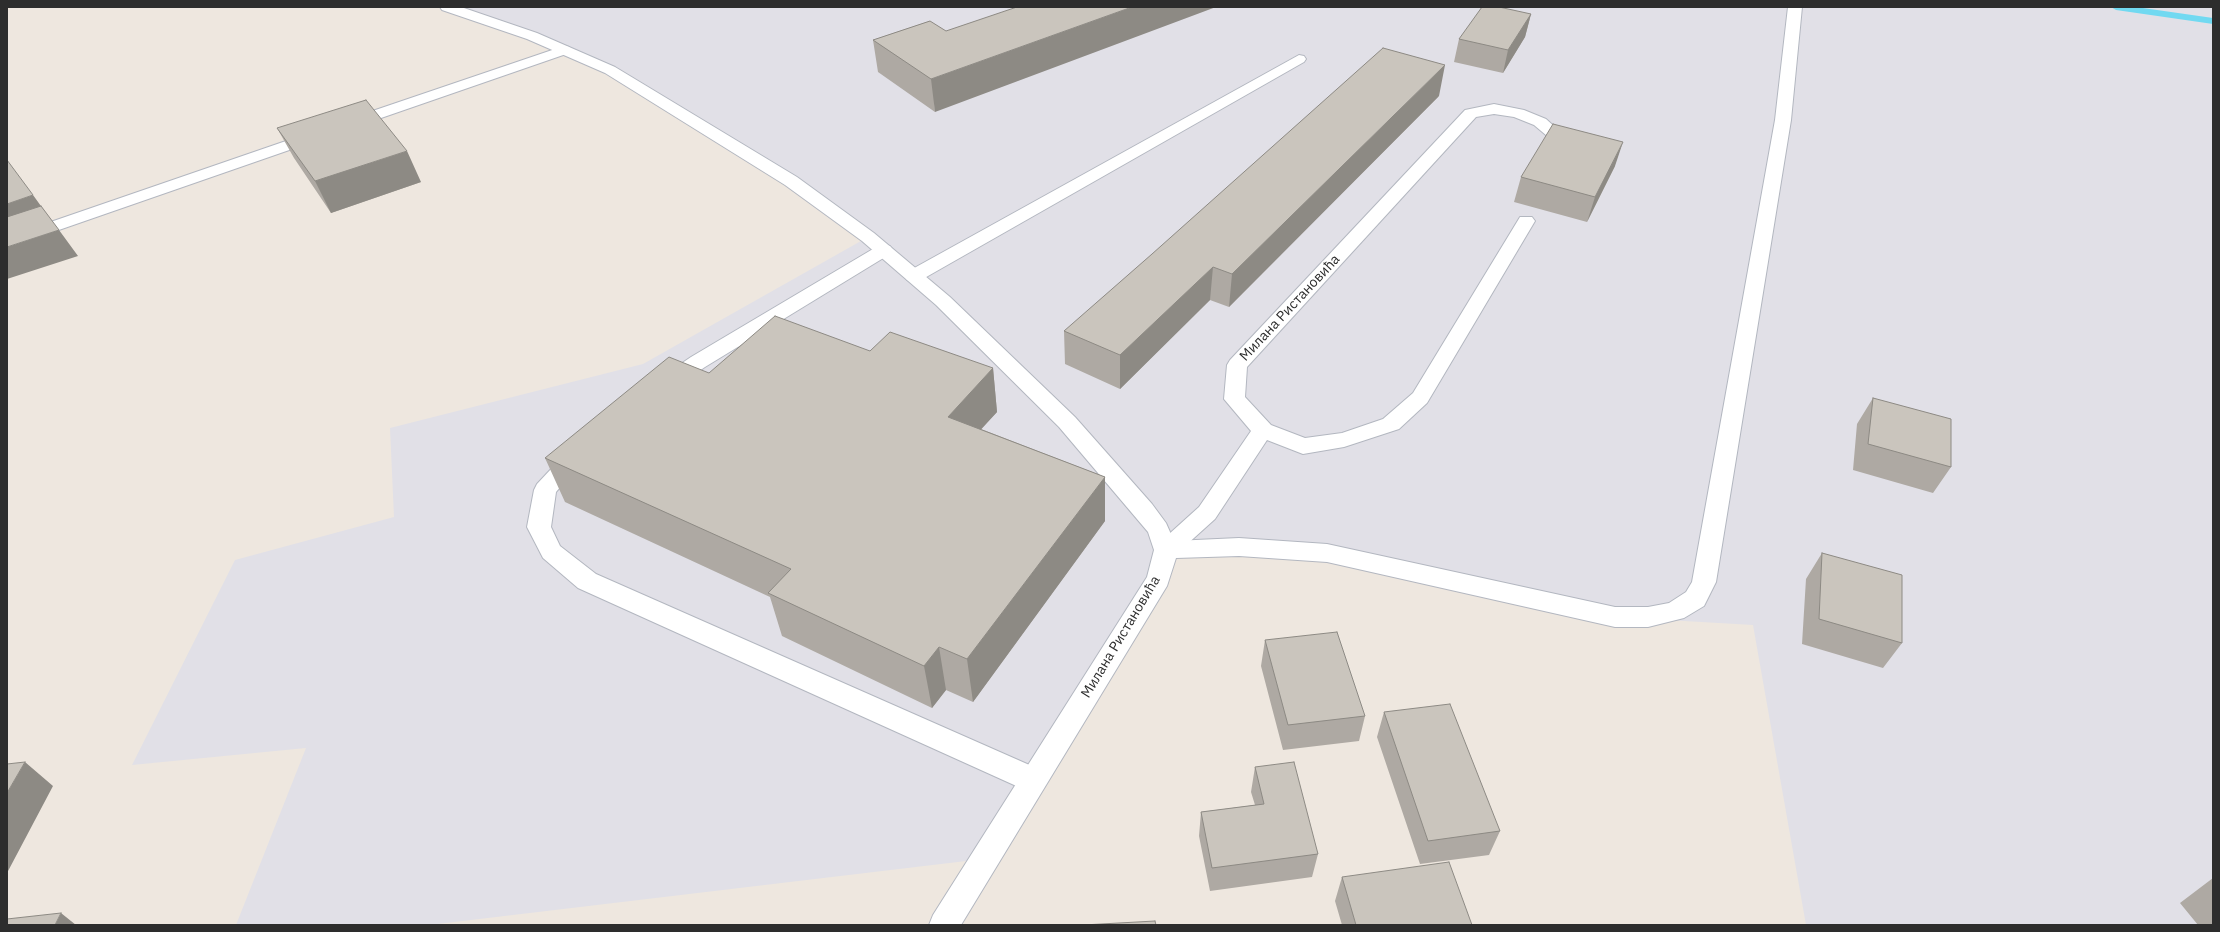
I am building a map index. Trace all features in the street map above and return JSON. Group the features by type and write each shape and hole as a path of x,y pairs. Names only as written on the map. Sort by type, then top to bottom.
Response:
{"street":[{"path":"447,7 532,36 610,70 792,181 884,250 943,301 1067,422 1144,510 1158,529 1166,550"},
{"path":"1166,550 1239,548 1327,553 1615,617 1648,617 1675,611 1695,599 1704,582 1783,120 1795,7"},
{"path":"7,243 564,50"},
{"path":"914,276 1299,59"},
{"name":"Милана Ристановића","path":"1263,430 1234,399 1237,365 1471,113 1494,109 1518,113 1540,122 1559,138"},
{"path":"1166,550 1207,513 1263,430 1303,446 1344,440 1392,424 1420,398 1526,221"},
{"path":"648,397 698,362 884,250"},
{"path":"588,442 545,490 539,527 551,552 587,581 1033,780"},
{"name":"Милана Ристановића","path":"944,925 1159,579 1166,550"}],"shaded area":[{"path":"447,7 2213,7 2213,925 1806,925 1753,625 1615,617 1327,553 1166,550 983,859 429,925 236,925 306,748 132,765 235,560 394,517 390,428 643,364 868,237 610,70"}],"building":[{"path":"1017,7 1132,7 931,79 873,40 930,21 946,31"},
{"path":"1482,7 1499,7 1531,14 1508,50 1459,39"},
{"path":"1383,48 1445,65 1232,274 1213,267 1120,355 1064,331 1152,254"},
{"path":"366,100 407,151 315,181 277,128"},
{"path":"1553,124 1623,142 1595,197 1521,177"},
{"path":"7,160 33,195 7,204"},
{"path":"41,206 59,230 7,247 7,217"},
{"path":"775,316 870,351 890,332 993,368 948,417 1105,477 967,659 939,647 924,666 768,593 791,569 545,458 669,357 709,373"},
{"path":"1873,398 1951,419 1951,467 1868,444"},
{"path":"1822,553 1902,575 1902,643 1819,619"},
{"path":"1337,632 1365,716 1288,725 1265,640"},
{"path":"1450,704 1500,831 1428,841 1384,712"},
{"path":"25,762 7,793 7,764"},
{"path":"1294,762 1318,854 1212,868 1201,812 1264,804 1255,767"},
{"path":"1449,862 1472,925 1356,925 1342,877"},
{"path":"61,913 55,925 7,925 7,919"},
{"path":"1155,921 1156,925 1083,925"}],"waterway":[{"path":"2116,7 2213,21"}]}
